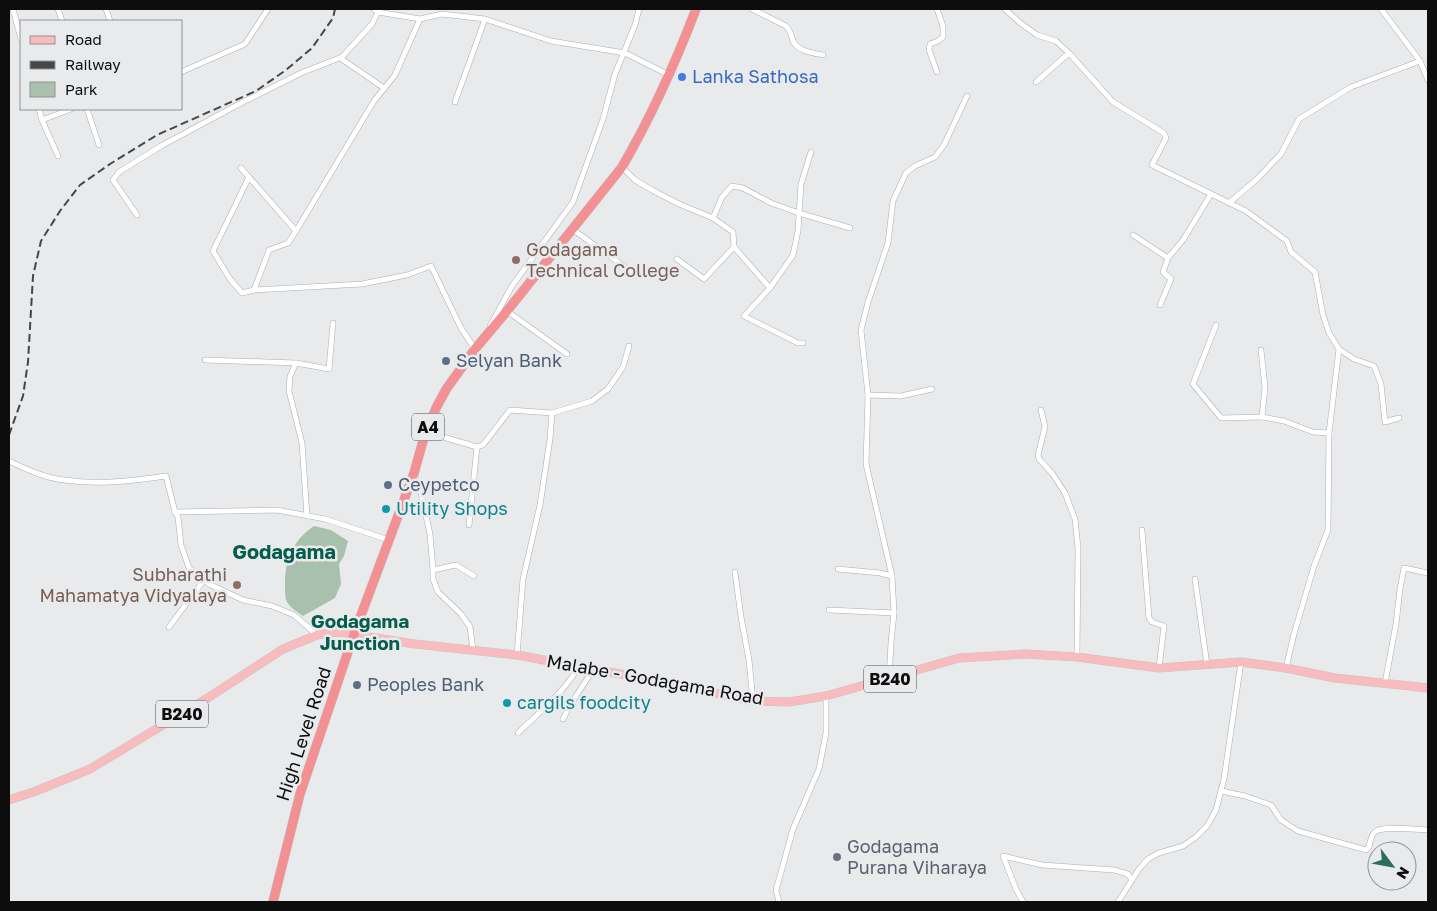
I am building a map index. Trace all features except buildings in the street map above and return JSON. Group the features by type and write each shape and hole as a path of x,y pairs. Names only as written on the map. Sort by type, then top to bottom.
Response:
{"highway":[{"name":"High Level Road","path":"273,902 300,794 354,634 390,540 437,406 447,388 475,349 622,168 669,76 696,9"}],"main road":[{"name":"B240","path":"9,800 90,769 206,699 283,649 317,635 337,632 354,634"},
{"name":"Malabe - Godagama Road","path":"354,634 578,666 647,678 753,701 789,702 826,696 959,658 1025,654 1077,657 1159,668 1241,662 1286,668 1335,678 1428,688"}],"street":[{"path":"9,11 14,9 20,35"},
{"path":"182,72 245,44 268,9"},
{"path":"482,341 512,286 573,202 603,119 616,74 635,25 638,9"},
{"path":"752,9 786,26 790,30 797,46 806,51 823,55"},
{"path":"937,9 943,26 943,37 930,44 928,50 937,72"},
{"path":"1005,9 1018,22 1037,35 1056,41 1113,102 1164,132 1166,138 1152,166 1246,211 1287,241 1291,252 1315,272 1323,315 1329,333 1339,349 1354,359 1374,366 1380,384 1385,422 1398,418"},
{"path":"1381,9 1420,61 1428,80"},
{"path":"136,216 113,180 119,172 161,146 241,103 301,73 342,57 372,24 376,10 420,19 442,14 485,19 551,41 625,52 669,76"},
{"path":"254,290 269,250 288,242 296,231 374,101 395,74 420,19"},
{"path":"455,102 485,19"},
{"path":"1036,82 1069,53"},
{"path":"342,57 343,60 384,88"},
{"path":"1228,203 1256,180 1281,154 1299,118 1351,88 1420,61"},
{"path":"889,679 894,614 892,576 866,464 868,395 861,330 868,302 888,243 893,202 906,173 915,166 935,157 944,145 967,96"},
{"path":"39,110 58,156"},
{"path":"42,120 68,110"},
{"path":"87,110 99,145"},
{"path":"803,343 798,343 744,316 770,288 793,255 798,231 800,184 811,152"},
{"path":"241,168 296,231"},
{"path":"622,168 634,180 678,204 713,218 733,232 734,247 770,288"},
{"path":"248,176 214,251 230,280 242,293 254,290 362,284 406,275 431,266 461,328 475,349"},
{"path":"713,218 722,197 732,186 743,188 771,203 799,213 850,228"},
{"path":"1160,305 1171,279 1163,272 1168,258 1183,240 1211,194"},
{"path":"572,229 636,275"},
{"path":"1133,235 1168,258"},
{"path":"677,260 704,279 734,247"},
{"path":"506,311 567,354"},
{"path":"205,360 296,363 329,369 333,323"},
{"path":"1216,324 1193,384 1221,418 1262,417 1284,421 1313,432 1329,433"},
{"path":"426,434 477,447 483,445 510,410 552,413 592,401 608,389 622,367 629,346"},
{"path":"1286,668 1314,566 1328,530 1329,433 1339,349"},
{"path":"1261,350 1265,387 1262,417"},
{"path":"296,363 290,376 289,391 302,442 307,516"},
{"path":"868,395 901,396 932,389"},
{"path":"1041,410 1045,426 1038,455 1039,460 1052,472 1066,493 1076,519 1078,548 1077,657"},
{"path":"517,656 523,579 540,505 552,413"},
{"path":"470,525 477,447"},
{"path":"9,461 62,480 94,482 138,480 166,476 178,517 181,545 189,568 209,584 244,600 272,606 294,615 317,635"},
{"path":"414,473 421,492 430,534 434,570 433,579 438,592 461,614 470,627 473,650"},
{"path":"175,512 277,510 325,519 390,540"},
{"path":"1142,530 1149,618 1152,622 1164,626 1159,668"},
{"path":"434,570 456,564 474,576"},
{"path":"1385,683 1404,568 1428,573"},
{"path":"838,569 892,576"},
{"path":"736,572 741,617 750,660 753,701"},
{"path":"1195,579 1207,665"},
{"path":"169,627 204,580"},
{"path":"829,610 894,614"},
{"path":"1118,902 1139,869 1148,859 1183,846 1196,837 1216,810 1224,779 1241,662"},
{"path":"518,733 575,674 578,666"},
{"path":"563,719 593,670"},
{"path":"779,902 776,890 794,829 819,769 826,733 826,696"},
{"path":"1220,791 1245,796 1271,805 1281,820 1298,831 1366,850 1370,847 1371,838 1375,831 1382,828 1428,830"},
{"path":"1023,902 1016,890 1004,856 1042,865 1114,870 1128,874 1132,880"}],"green space":[{"path":"314,526 331,530 348,541 344,556 339,564 341,584 335,598 303,616 287,603 285,575 289,559 296,544"}],"railway":[{"path":"9,435 23,396 28,362 33,276 41,241 60,211 80,185 110,164 157,135 256,91 286,70 312,48 333,18 335,9"}],"place":[{"name":"Lanka Sathosa","path":"682,77"},
{"name":"Godagama Technical College","path":"516,260"},
{"name":"Selyan Bank","path":"446,361"},
{"name":"Ceypetco","path":"388,485"},
{"name":"Utility Shops","path":"386,509"},
{"name":"Subharathi Mahamatya Vidyalaya","path":"237,585"},
{"name":"Peoples Bank","path":"357,685"},
{"name":"cargils foodcity","path":"507,703"},
{"name":"Godagama Purana Viharaya","path":"837,857"}],"district":[{"name":"Godagama","path":"284,552"},
{"name":"Godagama Junction","path":"360,632"}]}
